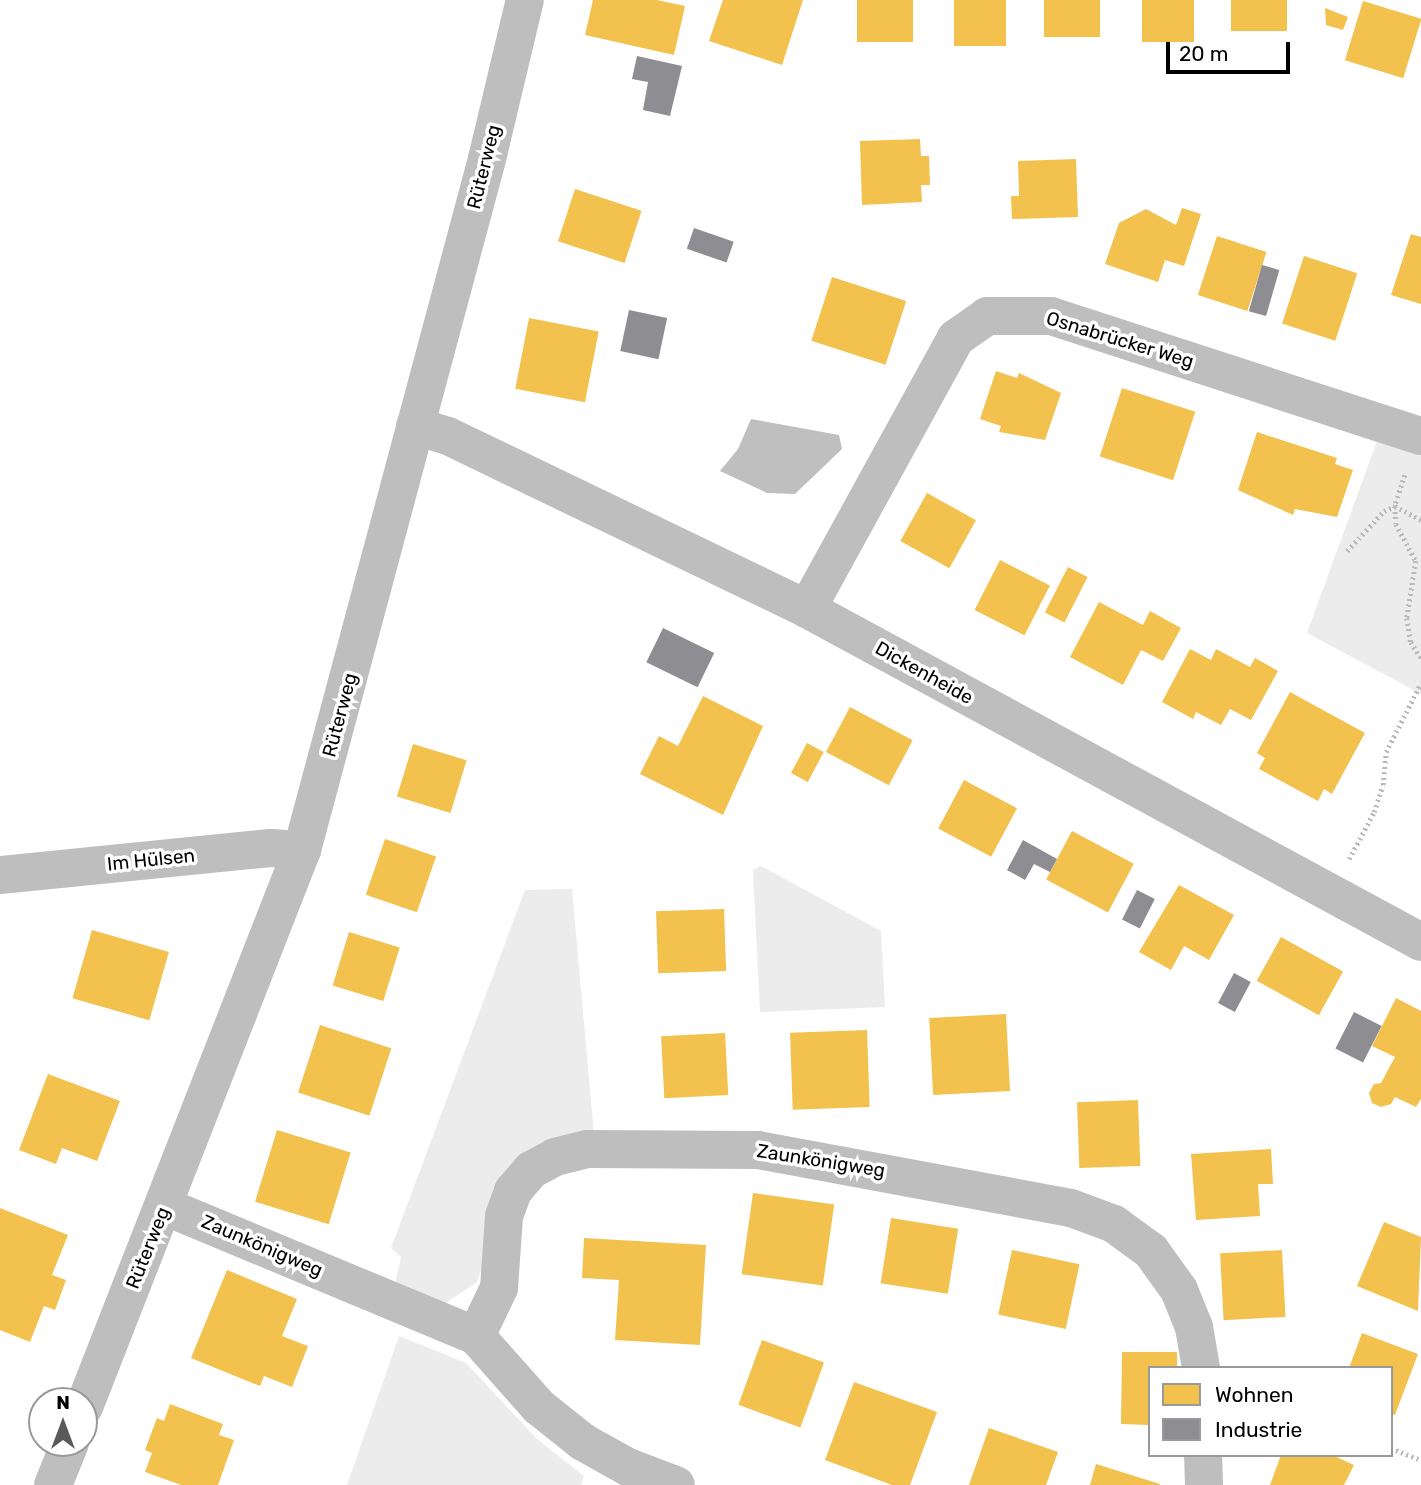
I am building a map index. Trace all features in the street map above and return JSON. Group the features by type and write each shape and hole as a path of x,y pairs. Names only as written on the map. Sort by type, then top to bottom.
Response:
{"street":[{"name":"Rüterweg","path":"92,1387 302,850 525,0"},
{"name":"Osnabrücker Weg","path":"807,609 956,338 987,316 1051,316 1421,436"},
{"name":"Dickenheide","path":"415,426 448,436 807,609 1421,942"},
{"name":"Im Hülsen","path":"0,875 271,848 302,850"},
{"name":"Zaunkönigweg","path":"475,1336 499,1288 508,1203 513,1191 531,1170 555,1157 587,1149 758,1150 1071,1208 1114,1224 1151,1251 1179,1290 1194,1326 1201,1366"},
{"name":"Zaunkönigweg","path":"164,1206 475,1336 539,1407 583,1442 628,1467 676,1485"},
{"path":"53,1485 64,1457"},
{"path":"1203,1457 1204,1485"}],"path":[{"path":"1411,474 1403,476 1395,506 1396,524 1416,561 1406,618 1411,642 1421,658"},
{"path":"1347,551 1384,510 1395,506 1421,520"},
{"path":"1331,894 1374,812 1384,785 1386,752 1421,684"},
{"path":"1393,1449 1421,1460"}],"shaded area":[{"path":"751,419 839,435 842,449 795,494 767,493 720,471 738,449"},
{"path":"1377,441 1421,456 1421,694 1307,633"},
{"path":"761,866 881,931 885,1007 760,1012 753,870"},
{"path":"572,889 594,1134 577,1137 487,1253 477,1282 444,1304 394,1288 401,1257 391,1248 525,890"},
{"path":"399,1336 466,1363 537,1439 584,1476 581,1485 347,1485"}],"building: Wohnen":[{"path":"593,0 657,0 685,6 674,55 585,35"},
{"path":"723,0 803,0 782,65 709,41"},
{"path":"857,0 913,0 913,42 857,42"},
{"path":"954,0 1006,0 1006,46 954,46"},
{"path":"1044,0 1100,0 1100,37 1044,37"},
{"path":"1142,0 1194,0 1194,42 1142,42"},
{"path":"1231,0 1287,0 1287,31 1231,31"},
{"path":"1363,1 1421,19 1403,78 1345,60"},
{"path":"1325,8 1348,17 1343,30 1326,25"},
{"path":"920,139 921,156 929,156 930,185 921,185 922,202 862,205 860,141"},
{"path":"1076,159 1078,217 1012,219 1011,196 1019,196 1018,161"},
{"path":"575,189 642,211 625,263 558,241"},
{"path":"1182,208 1201,214 1184,266 1165,260 1158,282 1105,264 1119,223 1146,209 1176,225"},
{"path":"1411,234 1421,237 1421,304 1391,295"},
{"path":"1217,236 1266,252 1247,311 1198,295"},
{"path":"1304,256 1357,273 1335,341 1282,324"},
{"path":"832,277 906,301 885,365 811,341"},
{"path":"529,318 599,332 585,402 515,389"},
{"path":"996,371 1017,378 1019,373 1061,393 1045,440 999,432 1001,426 980,419"},
{"path":"1122,388 1195,412 1173,480 1100,456"},
{"path":"1257,432 1337,458 1335,464 1353,470 1337,517 1295,509 1293,515 1238,490"},
{"path":"927,493 976,520 949,568 900,541"},
{"path":"1000,560 1050,585 1024,635 975,610"},
{"path":"1068,567 1088,577 1064,622 1045,612"},
{"path":"1099,602 1143,625 1150,611 1181,628 1163,661 1141,650 1123,685 1070,657"},
{"path":"1190,649 1211,660 1216,649 1250,667 1255,658 1278,671 1251,720 1230,709 1221,725 1196,712 1193,719 1162,702"},
{"path":"1290,692 1365,733 1332,794 1324,789 1318,801 1259,769 1265,758 1257,753"},
{"path":"703,696 763,726 723,815 640,774 659,736 678,746"},
{"path":"850,707 913,740 889,785 826,752"},
{"path":"807,743 824,752 808,782 791,773"},
{"path":"413,744 467,760 450,813 397,797"},
{"path":"964,780 1017,808 991,857 938,829"},
{"path":"1072,831 1134,864 1108,912 1046,880"},
{"path":"385,839 436,857 417,912 366,895"},
{"path":"1179,885 1234,915 1209,960 1184,946 1171,970 1139,952"},
{"path":"724,909 726,971 658,973 656,911"},
{"path":"92,930 169,952 149,1020 72,998"},
{"path":"349,932 400,947 383,1001 333,986"},
{"path":"1281,937 1343,971 1319,1015 1257,981"},
{"path":"1396,998 1421,1011 1421,1099 1416,1107 1395,1097 1391,1104 1381,1107 1372,1103 1369,1093 1374,1084 1381,1083 1395,1057 1372,1046"},
{"path":"1006,1014 1010,1091 933,1095 929,1018"},
{"path":"320,1025 391,1048 369,1116 298,1093"},
{"path":"867,1030 870,1107 793,1110 790,1033"},
{"path":"725,1033 728,1095 664,1098 661,1036"},
{"path":"48,1074 120,1101 97,1161 62,1148 56,1164 19,1150"},
{"path":"1138,1100 1140,1166 1079,1168 1077,1102"},
{"path":"277,1130 351,1153 329,1224 255,1202"},
{"path":"1271,1149 1273,1184 1258,1184 1260,1216 1196,1220 1191,1154"},
{"path":"753,1193 834,1204 823,1286 742,1274"},
{"path":"0,1208 68,1235 52,1275 66,1280 55,1310 44,1306 30,1342 0,1330"},
{"path":"891,1218 958,1229 948,1294 881,1283"},
{"path":"1384,1222 1421,1237 1418,1311 1357,1286"},
{"path":"584,1238 706,1245 700,1345 615,1340 619,1280 582,1278"},
{"path":"1012,1250 1079,1264 1066,1329 998,1315"},
{"path":"1282,1250 1286,1317 1224,1320 1220,1253"},
{"path":"227,1270 297,1299 282,1336 308,1346 292,1387 264,1376 260,1386 191,1358"},
{"path":"1362,1333 1418,1354 1395,1415 1393,1366 1350,1366"},
{"path":"762,1340 824,1363 800,1427 738,1405"},
{"path":"1122,1352 1177,1352 1177,1366 1148,1366 1148,1425 1121,1424"},
{"path":"854,1382 937,1412 910,1485 892,1485 825,1460"},
{"path":"170,1404 223,1424 219,1435 234,1440 218,1485 181,1485 145,1472 152,1453 145,1450 157,1418 164,1421"},
{"path":"989,1428 1058,1452 1046,1485 969,1485"},
{"path":"1280,1457 1336,1457 1354,1465 1344,1485 1270,1485"},
{"path":"1096,1464 1160,1484 1160,1485 1090,1485"}],"building: Industrie":[{"path":"637,56 682,66 670,116 643,110 648,82 632,79"},
{"path":"694,228 734,242 727,262 687,249"},
{"path":"1262,265 1279,270 1266,316 1249,311"},
{"path":"629,310 667,318 658,359 620,351"},
{"path":"663,628 714,653 698,687 646,662"},
{"path":"1023,840 1057,859 1050,872 1034,864 1025,880 1007,870"},
{"path":"1137,890 1155,899 1140,928 1122,919"},
{"path":"1234,973 1251,982 1235,1012 1218,1003"},
{"path":"1354,1012 1382,1026 1363,1063 1335,1049"}]}
